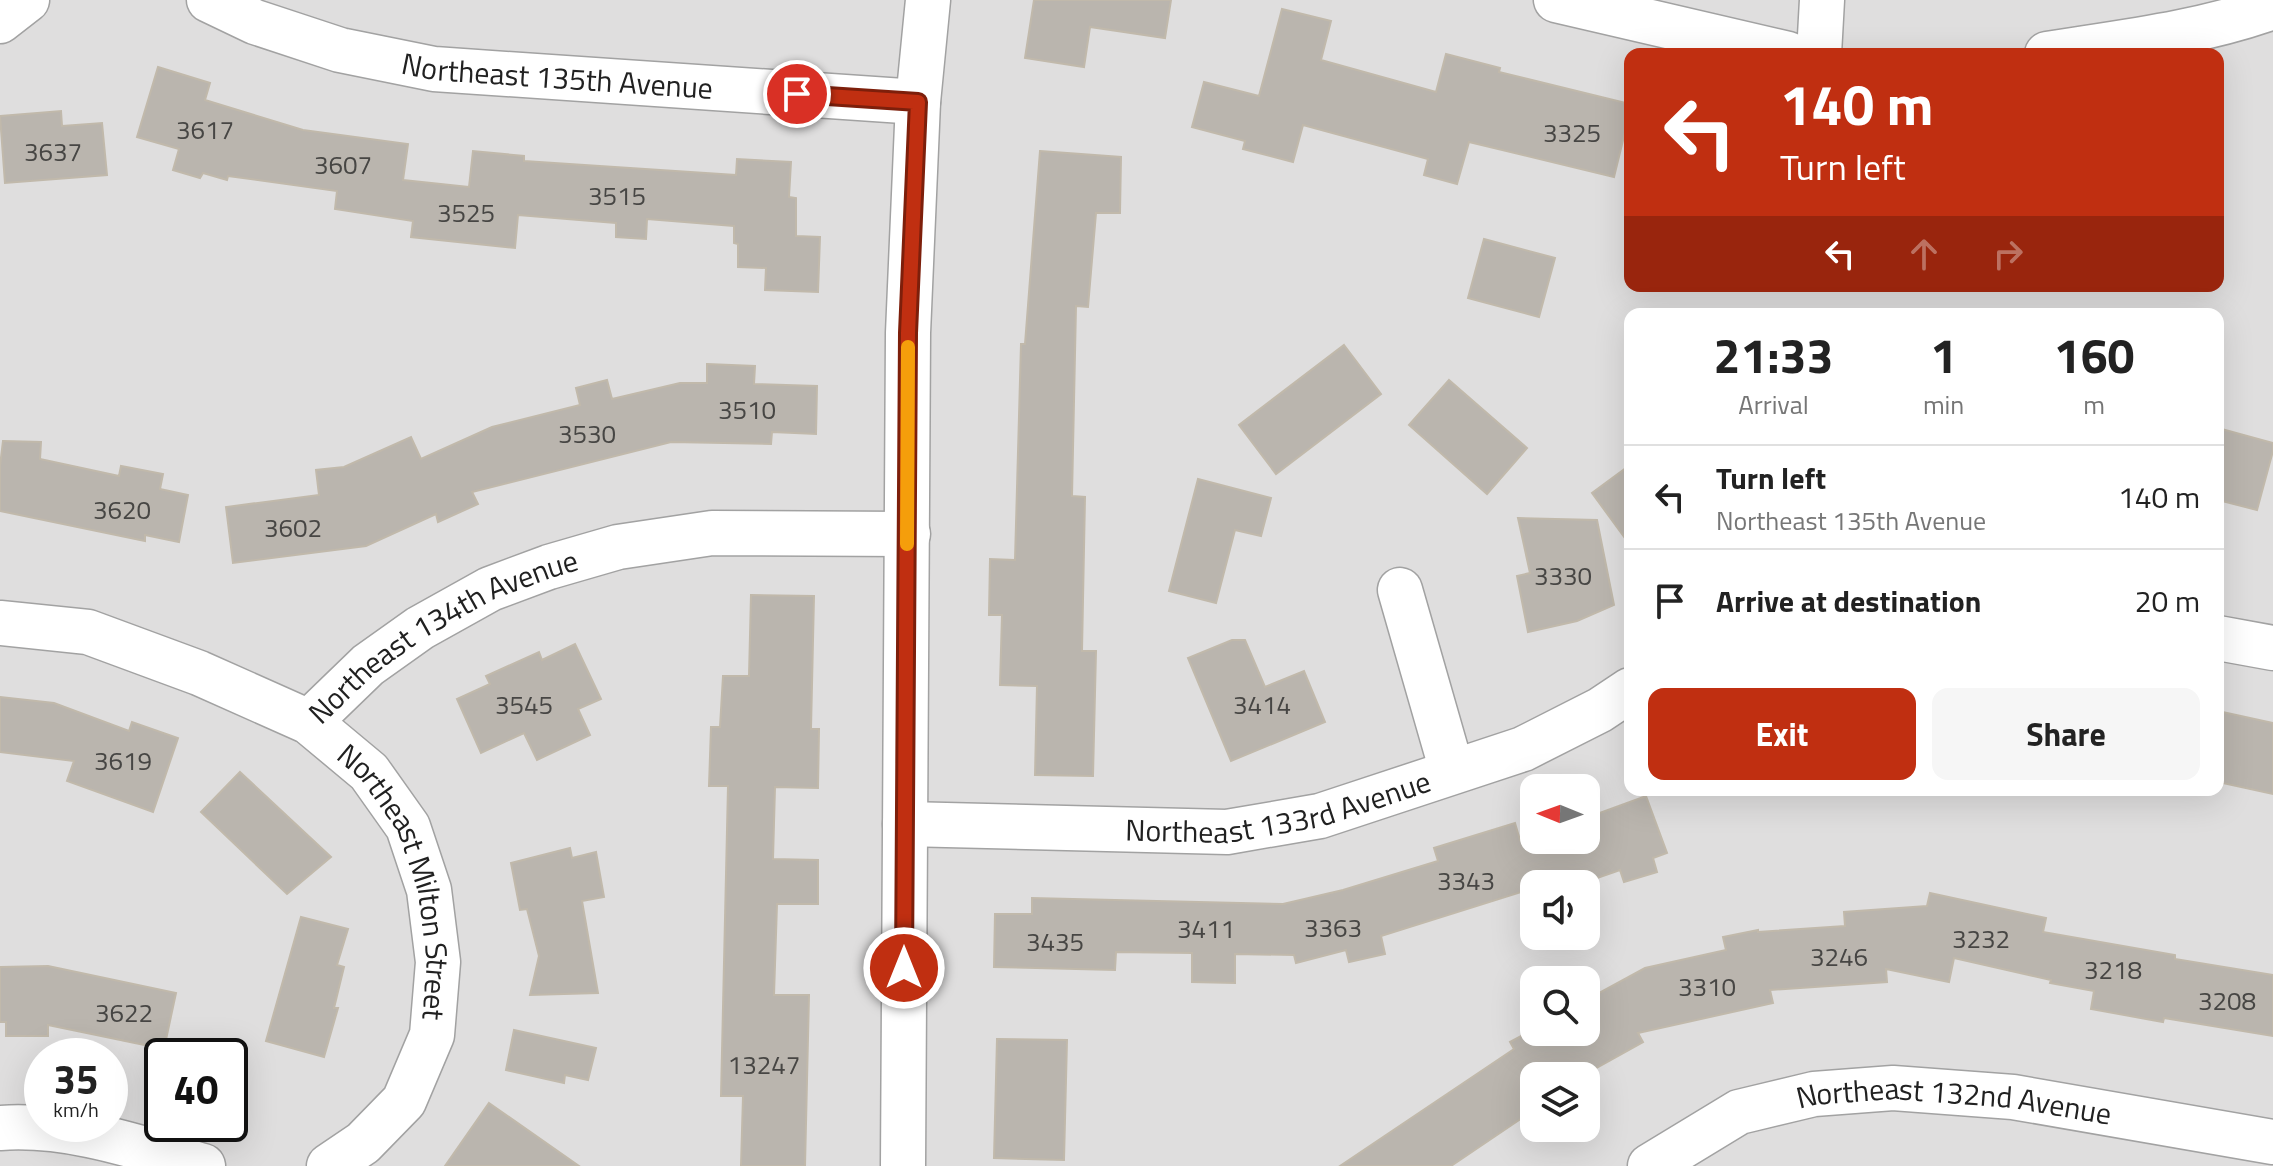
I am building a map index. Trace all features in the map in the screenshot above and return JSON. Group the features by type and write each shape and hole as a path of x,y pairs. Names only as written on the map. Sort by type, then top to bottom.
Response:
{"street":[{"path":"0,21 27,0"},
{"name":"Northeast 135th Avenue","path":"209,0 255,22 340,50 434,69 918,102"},
{"path":"903,1166 908,333 918,102 928,0"},
{"path":"1556,0 1762,48"},
{"path":"1819,48 1822,0"},
{"path":"2085,48 2198,28 2273,7"},
{"name":"Northeast 134th Avenue","path":"0,623 88,632 199,673 309,722 368,665 420,628 490,589 549,567 618,547 712,533 908,534"},
{"path":"1400,590 1452,771"},
{"path":"2224,639 2273,648"},
{"name":"Northeast 133rd Avenue","path":"905,824 1227,832 1320,816 1523,749 1600,710 1624,694"},
{"name":"Northeast Milton Street","path":"309,722 369,772 408,827 429,890 438,962 432,1035 404,1101 363,1143 329,1166"},
{"name":"Northeast 132nd Avenue","path":"1650,1166 1739,1112 1814,1094 1893,1088 2013,1097 2273,1142"},
{"path":"0,1128 23,1126 100,1137 203,1166"}],"shaded area":[{"path":"0,0 2273,0 2273,1166 0,1166"}],"building":[{"path":"1034,0 1171,0 1165,38 1090,27 1084,67 1025,58"},
{"path":"1282,9 1331,21 1321,60 1436,92 1446,54 1500,68 1499,72 1624,103 1624,136 1614,177 1469,142 1457,184 1424,175 1428,159 1303,125 1293,162 1243,149 1245,141 1192,127 1204,82 1259,96"},
{"path":"158,67 210,83 205,100 303,130 408,144 403,180 469,187 473,151 524,156 524,161 736,175 737,159 791,162 789,197 796,198 796,236 820,237 818,292 765,290 766,268 738,267 734,226 647,219 646,239 616,237 616,223 518,215 515,248 411,237 413,221 335,209 337,191 228,176 227,180 203,173 200,178 173,170 179,149 137,137"},
{"path":"61,111 62,126 102,123 107,175 5,183 0,116"},
{"path":"1040,151 1121,157 1120,213 1096,213 1088,307 1076,306 1072,496 1085,497 1082,651 1096,651 1093,776 1035,775 1037,686 1000,685 1002,615 989,615 990,559 1015,560 1021,344 1025,344"},
{"path":"1484,239 1555,258 1539,317 1468,298"},
{"path":"1344,345 1381,394 1276,474 1239,425"},
{"path":"707,364 755,366 754,384 817,386 816,434 772,432 771,444 671,442 472,492 478,504 438,522 436,514 366,546 233,563 226,507 319,495 316,470 344,467 411,437 421,459 492,427 580,405 576,388 607,380 612,399 680,383 707,383"},
{"path":"1449,380 1527,448 1487,494 1409,425"},
{"path":"2224,430 2273,443 2257,510 2224,502"},
{"path":"3,441 41,442 40,459 119,476 121,466 163,474 160,489 188,495 179,542 145,535 145,541 0,511"},
{"path":"1624,469 1624,537 1592,493"},
{"path":"1198,479 1271,498 1261,536 1235,530 1216,603 1169,591"},
{"path":"1518,518 1597,520 1614,605 1577,621 1528,632 1517,576 1530,573"},
{"path":"751,595 814,596 811,729 819,729 818,788 775,787 773,859 818,860 818,904 777,904 774,995 809,995 805,1166 741,1166 743,1096 721,1096 728,786 709,786 711,727 720,727 723,676 749,676"},
{"path":"1232,640 1245,640 1265,687 1304,671 1325,722 1231,761 1188,658"},
{"path":"575,644 601,699 578,709 590,735 537,760 524,733 481,753 457,699 490,684 486,676 539,652 542,660"},
{"path":"0,697 54,703 129,731 132,722 178,738 153,812 67,781 74,761 0,752"},
{"path":"2224,712 2273,723 2273,794 2224,783"},
{"path":"240,772 331,857 287,894 201,812"},
{"path":"1646,796 1667,853 1653,858 1657,872 1624,882 1620,870 1600,877 1600,870 1520,870 1520,892 1381,936 1385,954 1349,962 1346,950 1296,963 1294,955 1235,954 1235,983 1192,982 1192,953 1116,952 1115,970 994,967 995,914 1032,914 1032,898 1283,904 1343,890 1438,861 1434,848 1515,823 1520,854 1600,854 1600,813"},
{"path":"570,848 572,858 596,852 604,897 582,901 598,993 530,995 539,956 527,909 520,910 511,863"},
{"path":"1930,893 2046,918 2043,932 2273,975 2273,1036 2091,1009 2094,991 1954,958 1949,982 1886,969 1887,982 1770,990 1773,1003 1638,1033 1643,1042 1600,1066 1600,1062 1520,1062 1520,1119 1451,1166 1340,1166 1514,1049 1510,1042 1520,1037 1520,1046 1600,1046 1600,992 1645,968 1726,950 1723,937 1758,930 1845,926 1844,912 1927,906"},
{"path":"301,917 348,929 337,965 344,967 334,1008 338,1008 324,1057 266,1041"},
{"path":"48,966 176,993 166,1038 144,1038 144,1045 128,1042 128,1038 111,1038 48,1025 48,1036 6,1036 6,1022 0,1022 0,967"},
{"path":"514,1030 596,1048 588,1080 565,1075 564,1083 506,1070"},
{"path":"997,1039 1067,1040 1064,1160 994,1158"},
{"path":"489,1103 579,1166 445,1166"}],"slow traffic":[{"path":"907,544 908,347"}],"route":[{"path":"797,94 918,102 908,333 904,968"}]}
